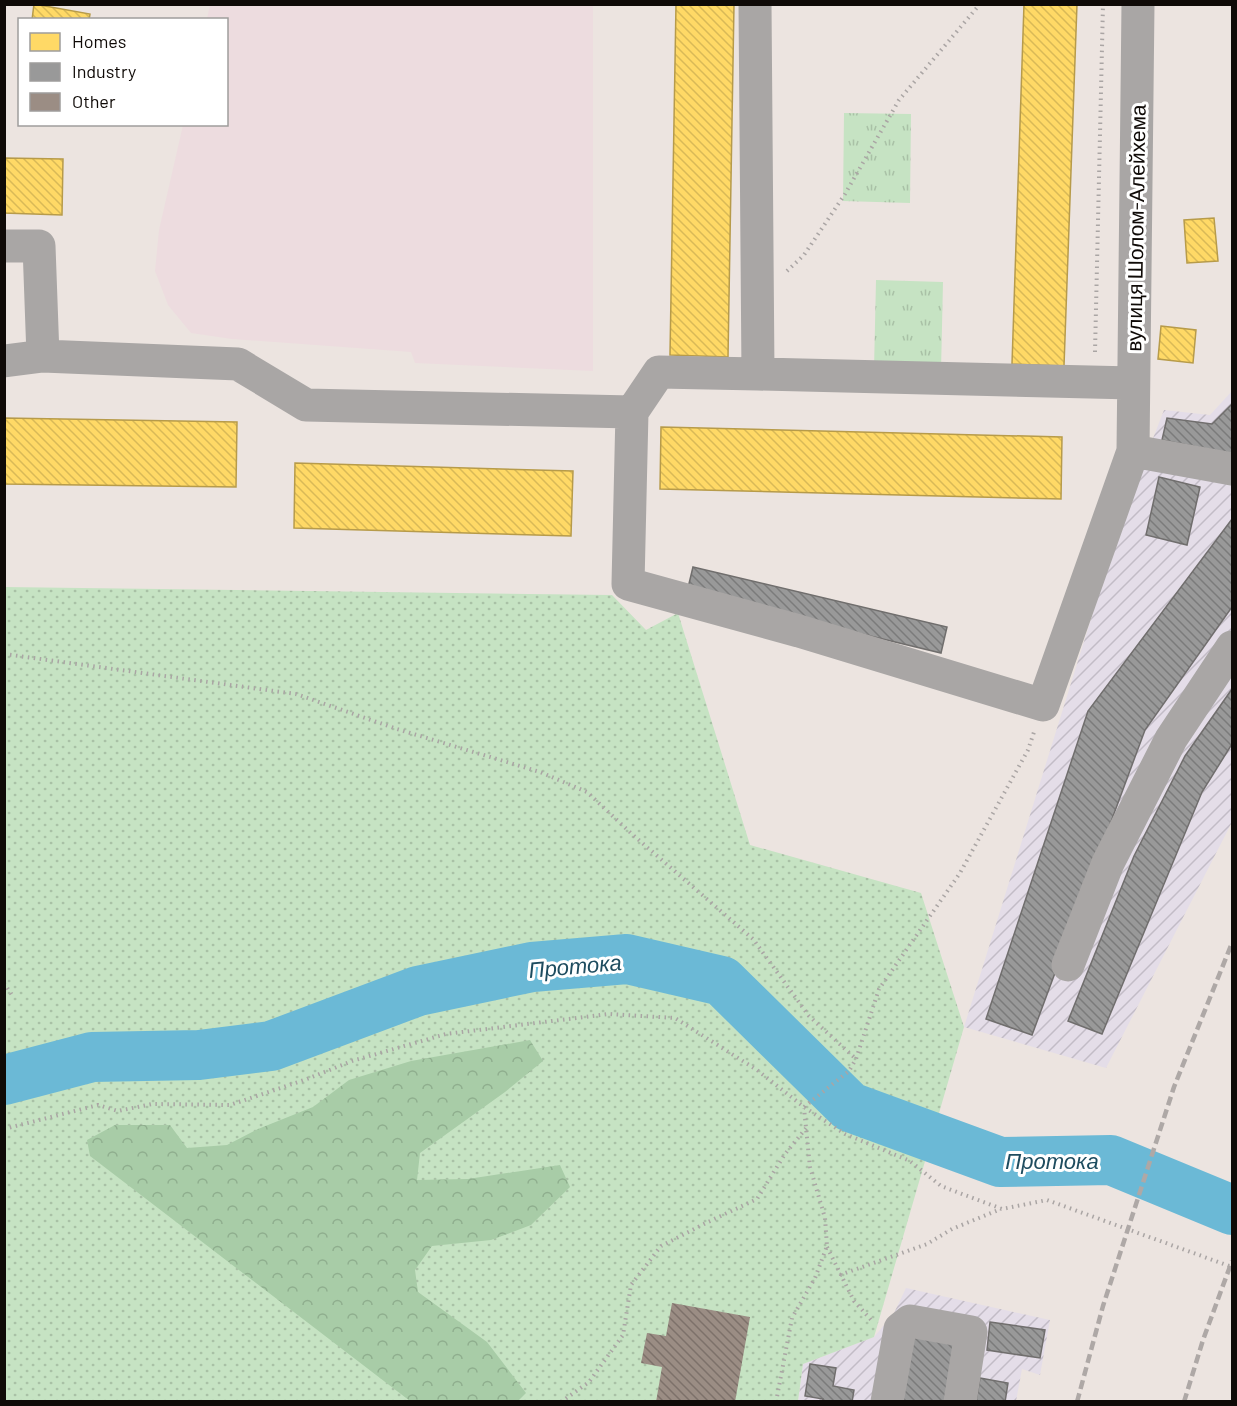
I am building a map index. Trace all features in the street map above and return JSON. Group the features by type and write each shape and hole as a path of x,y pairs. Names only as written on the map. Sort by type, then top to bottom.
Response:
{"street":[{"path":"755,4 758,374"},
{"name":"вулиця Шолом-Алейхема","path":"1043,705 1133,451 1138,4"},
{"path":"4,246 39,246 43,356"},
{"path":"4,361 43,356 238,364 306,405 632,412"},
{"path":"1043,705 800,631 628,584 632,412 659,372 1133,383"},
{"path":"1133,451 1233,469"},
{"path":"1068,965 1108,863 1171,739 1233,647"},
{"path":"888,1401 900,1329 910,1322 971,1332 960,1401"}],"path":[{"path":"757,298 804,255 845,194 899,100 980,4"},
{"path":"1094,382 1103,4"},
{"path":"4,654 296,694 397,729 540,772 587,792 753,939 809,1016 856,1059"},
{"path":"804,1107 849,1071 856,1059 879,989 960,873 1028,750 1043,705"},
{"path":"4,983 12,994"},
{"path":"4,1129 98,1105 118,1111 152,1104 230,1105 352,1061 446,1034 609,1014 675,1018 757,1070 804,1107 845,1134 910,1161 941,1186 1002,1209"},
{"path":"804,1107 810,1167 825,1218 827,1246 854,1301 897,1343"},
{"path":"561,1401 590,1382 623,1335 631,1285 661,1246 757,1199 807,1126"},
{"path":"840,1275 927,1244 952,1229 1002,1209 1047,1200 1233,1267"},
{"path":"776,1401 792,1318 815,1278 827,1246"}],"shaded area":[{"path":"210,5 593,5 593,371 415,363 411,352 232,339 191,333 168,305 155,271 159,230 183,126 228,126 228,18 207,18"},
{"path":"1232,391 1232,822 1106,1068 964,1027 1124,513 1164,410 1210,415"},
{"path":"906,1288 1050,1320 1040,1375 1022,1369 1016,1401 798,1402 803,1364 874,1337 894,1313"}],"green space":[{"path":"844,113 911,114 910,203 843,201"},
{"path":"876,280 943,282 941,371 874,369"},
{"path":"5,587 612,595 646,630 678,613 750,845 921,893 964,1027 874,1337 803,1364 798,1401 5,1402"},
{"path":"530,1040 543,1061 505,1092 420,1153 417,1180 468,1179 560,1165 570,1187 531,1225 491,1240 432,1246 415,1270 418,1292 487,1342 526,1393 518,1401 410,1401 90,1156 87,1140 115,1125 170,1125 187,1148 227,1145 258,1129 313,1107 349,1080 411,1061"}],"building: Homes":[{"path":"34,4 90,14 89,18 32,18"},
{"path":"676,4 734,4 728,357 670,355"},
{"path":"1024,4 1077,4 1064,366 1012,364"},
{"path":"4,158 63,159 62,215 4,213"},
{"path":"1214,218 1218,261 1187,263 1184,220"},
{"path":"1161,326 1196,330 1193,363 1158,359"},
{"path":"4,418 237,422 236,487 4,484"},
{"path":"661,427 1062,437 1061,499 660,489"},
{"path":"295,463 573,471 571,536 294,528"}],"building: Industry":[{"path":"1232,404 1232,454 1162,440 1167,418 1212,424"},
{"path":"1159,477 1200,487 1187,545 1146,535"},
{"path":"1232,519 1232,607 1145,730 1032,1035 986,1019 1088,711"},
{"path":"693,567 947,627 941,653 687,592"},
{"path":"1232,689 1232,744 1202,792 1102,1034 1068,1021 1134,856 1185,756"},
{"path":"990,1322 1045,1330 1040,1358 987,1350"},
{"path":"911,1332 963,1341 953,1402 899,1402"},
{"path":"810,1364 836,1368 833,1386 854,1390 852,1402 822,1402 823,1399 805,1396"},
{"path":"980,1378 1008,1383 1005,1402 976,1402"}],"building: Other":[{"path":"672,1303 750,1317 735,1402 656,1402 662,1367 641,1363 647,1333 666,1336"}],"waterway":[{"name":"Протока","path":"4,1080 92,1057 199,1055 271,1046 418,991 532,967 627,959 722,981 850,1107 1000,1162 1111,1160 1232,1210"}],"railway":[{"path":"1077,1402 1103,1306 1174,1087 1232,943"},
{"path":"1184,1402 1203,1340 1232,1261"}]}
